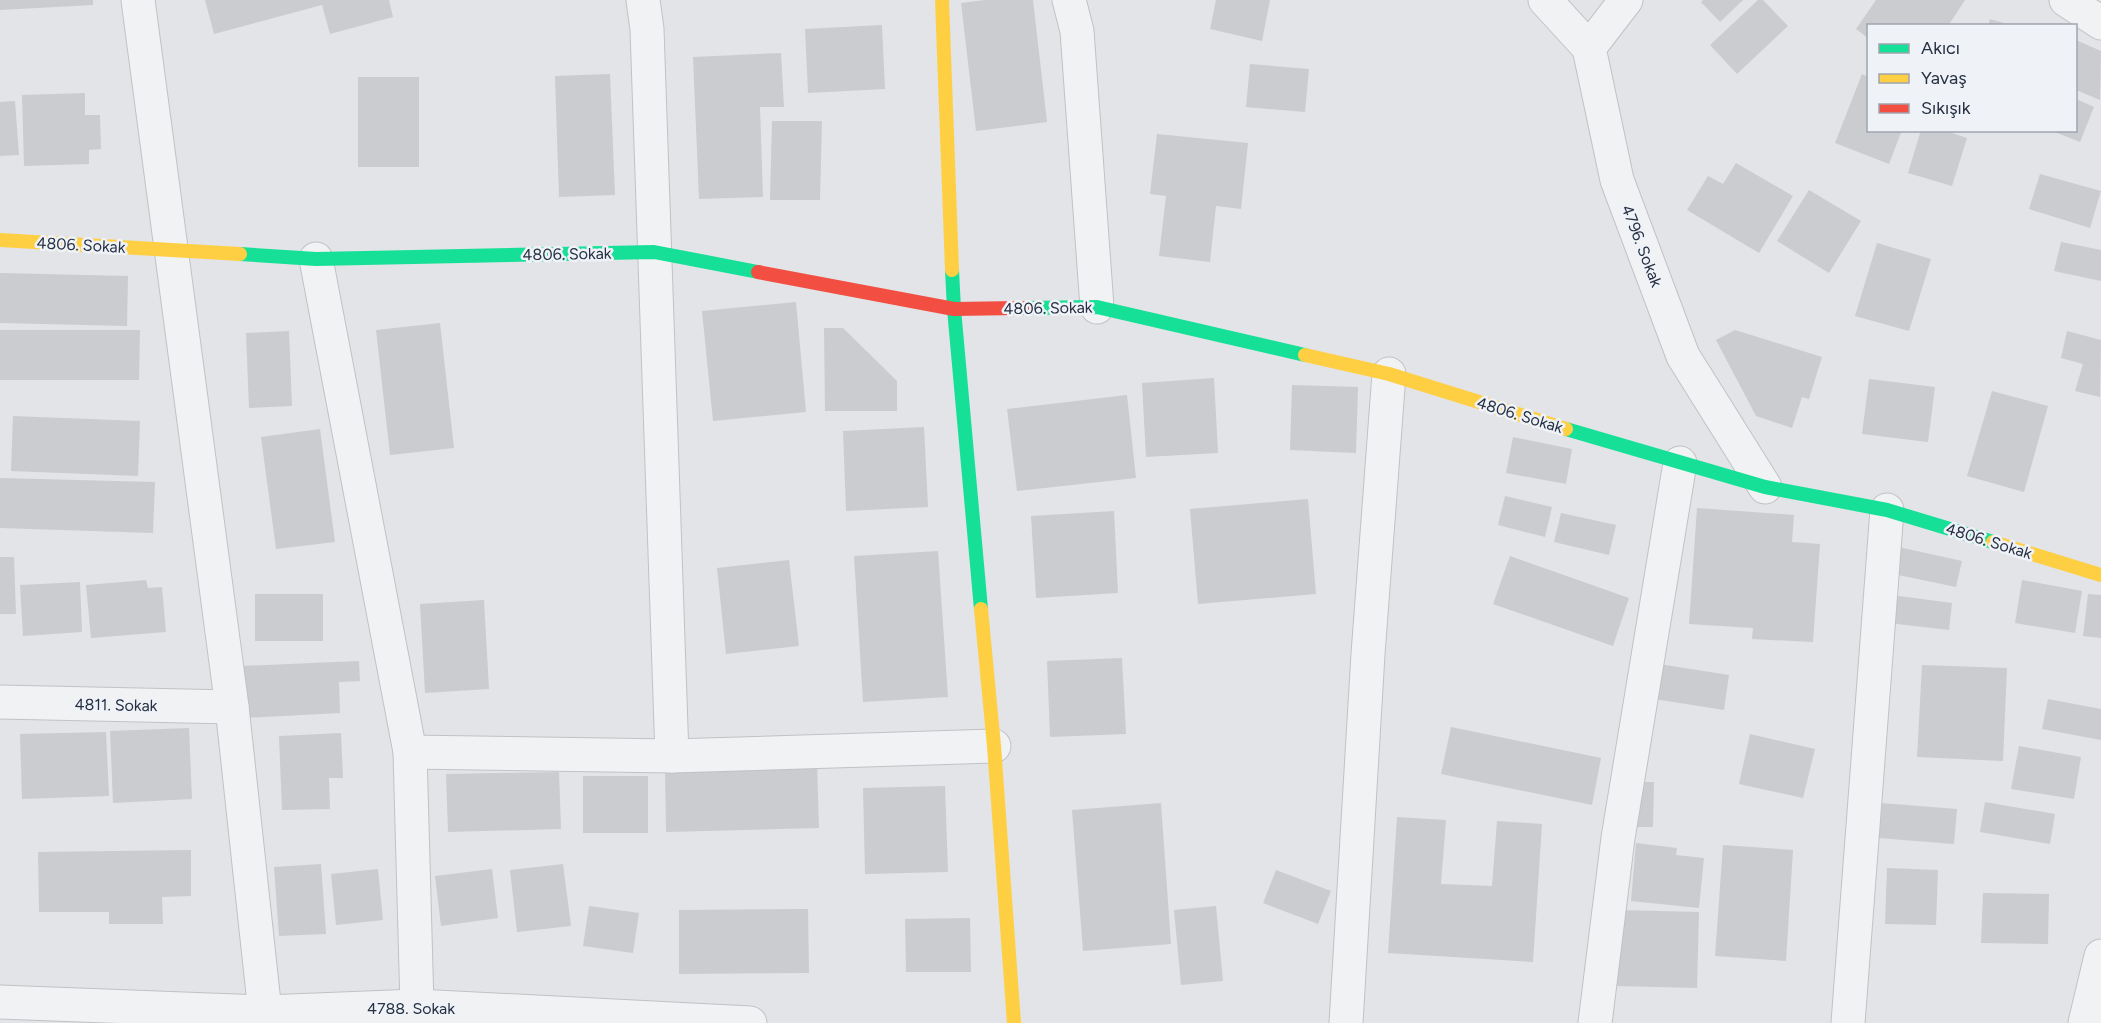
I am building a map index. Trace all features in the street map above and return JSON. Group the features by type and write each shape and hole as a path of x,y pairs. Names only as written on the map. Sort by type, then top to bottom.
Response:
{"street":[{"path":"138,0 232,707 265,1012"},
{"path":"643,0 647,29 672,756"},
{"path":"942,0 954,309 994,746 1014,1023"},
{"path":"1070,0 1077,31 1097,307"},
{"path":"1545,0 1589,48 1626,0"},
{"path":"2066,0 2101,23"},
{"name":"4796. Sokak","path":"1589,48 1617,180 1683,356 1765,487"},
{"name":"4806. Sokak","path":"0,240 316,259 654,252 954,309 1097,307 1389,374 1765,487 1887,510 2101,575"},
{"path":"316,259 410,752 413,1015"},
{"path":"1346,1023 1368,654 1389,374"},
{"path":"1595,1023 1618,838 1680,463"},
{"path":"1848,1023 1887,510"},
{"name":"4811. Sokak","path":"0,702 232,707"},
{"path":"410,752 672,756 994,746"},
{"path":"2085,1023 2101,956"},
{"name":"4788. Sokak","path":"0,1002 265,1012 750,1023"}],"building":[{"path":"0,0 93,0 93,5 0,10"},
{"path":"205,0 389,0 393,17 330,34 322,5 214,34"},
{"path":"985,0 1033,0 1047,122 976,131 961,3"},
{"path":"1216,0 1270,0 1262,41 1210,29"},
{"path":"1703,0 1743,0 1720,22 1701,2"},
{"path":"1758,0 1763,0 1788,26 1737,74 1710,45"},
{"path":"1876,0 1965,0 1949,24 1867,24 1867,37 1856,29"},
{"path":"1990,19 2008,24 1989,24"},
{"path":"882,25 885,89 808,93 805,29"},
{"path":"2077,40 2101,51 2100,100 2077,90"},
{"path":"781,53 784,107 760,107 763,197 699,199 693,57"},
{"path":"1250,64 1309,69 1305,112 1246,107"},
{"path":"610,74 615,195 559,197 555,76"},
{"path":"1862,74 1867,76 1867,132 1901,132 1889,164 1835,143"},
{"path":"358,77 419,77 419,167 358,167"},
{"path":"85,93 85,115 100,115 101,149 89,150 89,164 24,166 22,95"},
{"path":"2077,99 2094,107 2080,142 2055,132 2077,132"},
{"path":"15,101 19,155 0,156 0,102"},
{"path":"772,121 822,121 820,200 770,200"},
{"path":"1920,132 1949,132 1967,138 1952,186 1908,173"},
{"path":"1157,134 1248,143 1241,209 1216,206 1210,262 1159,256 1166,196 1150,194"},
{"path":"1736,163 1793,196 1759,253 1687,210 1708,176 1723,184"},
{"path":"2040,174 2101,191 2090,228 2029,209"},
{"path":"1809,190 1861,221 1829,273 1777,241"},
{"path":"2061,242 2101,250 2101,281 2054,271"},
{"path":"1877,243 1931,259 1909,331 1855,316"},
{"path":"0,273 128,276 127,326 0,323"},
{"path":"796,302 806,412 713,421 702,311"},
{"path":"440,323 454,448 390,455 376,330"},
{"path":"824,328 843,328 897,381 897,411 825,411"},
{"path":"0,330 140,330 139,380 0,380"},
{"path":"1735,330 1822,357 1809,399 1802,397 1792,428 1756,416 1716,340"},
{"path":"289,331 292,406 249,408 246,333"},
{"path":"2067,331 2101,340 2100,397 2075,391 2083,364 2061,358"},
{"path":"1214,378 1218,453 1146,457 1142,383"},
{"path":"1869,379 1935,387 1928,442 1862,434"},
{"path":"1292,385 1358,387 1356,453 1290,450"},
{"path":"1992,391 2048,406 2024,492 1967,476"},
{"path":"1127,395 1136,478 1017,491 1007,409"},
{"path":"13,416 140,421 138,476 11,471"},
{"path":"924,427 928,507 846,511 843,431"},
{"path":"320,429 335,542 276,549 261,437"},
{"path":"1513,437 1572,449 1566,484 1506,473"},
{"path":"0,478 155,482 153,533 0,528"},
{"path":"1505,496 1552,507 1545,537 1498,525"},
{"path":"1308,499 1316,594 1198,604 1190,509"},
{"path":"1697,508 1794,515 1792,542 1820,544 1813,642 1752,639 1753,628 1689,624"},
{"path":"1114,511 1118,593 1036,598 1031,516"},
{"path":"1561,513 1616,525 1609,555 1554,542"},
{"path":"1885,544 1962,561 1956,587 1879,571"},
{"path":"938,551 948,697 863,702 854,556"},
{"path":"1510,556 1629,598 1613,646 1493,604"},
{"path":"0,557 14,557 16,614 0,614"},
{"path":"789,560 799,646 726,654 717,568"},
{"path":"146,580 148,588 162,587 166,632 91,638 86,585"},
{"path":"2022,580 2082,591 2075,633 2015,623"},
{"path":"80,582 82,632 23,636 20,585"},
{"path":"255,594 323,594 323,641 255,641"},
{"path":"1884,594 1952,603 1949,630 1880,622"},
{"path":"2088,594 2101,595 2101,638 2083,636"},
{"path":"484,600 489,689 425,693 420,604"},
{"path":"1122,658 1126,734 1050,737 1047,661"},
{"path":"359,661 360,681 339,682 340,713 243,718 241,666"},
{"path":"1659,664 1729,675 1724,710 1654,699"},
{"path":"1922,665 2007,668 2003,761 1917,757"},
{"path":"2048,699 2101,709 2101,740 2042,729"},
{"path":"1451,727 1601,758 1592,805 1441,774"},
{"path":"189,728 192,799 113,803 110,731"},
{"path":"106,732 109,796 22,799 20,734"},
{"path":"341,733 343,778 329,778 330,809 282,810 279,736"},
{"path":"1750,734 1815,749 1803,798 1739,784"},
{"path":"2019,746 2081,757 2074,799 2011,789"},
{"path":"817,763 819,828 666,832 665,768"},
{"path":"559,772 561,829 448,832 446,774"},
{"path":"583,776 648,776 648,833 583,833"},
{"path":"1632,782 1654,782 1653,827 1631,827"},
{"path":"945,786 948,872 865,874 863,788"},
{"path":"1985,802 2055,814 2050,844 1980,832"},
{"path":"1161,803 1171,944 1083,951 1072,810"},
{"path":"1881,803 1957,809 1954,844 1878,838"},
{"path":"1397,817 1446,820 1441,884 1492,886 1497,821 1542,824 1533,962 1388,953"},
{"path":"1636,843 1677,848 1676,855 1704,858 1699,908 1631,901"},
{"path":"1723,845 1793,850 1786,961 1715,956"},
{"path":"191,850 191,896 162,897 163,924 109,924 109,912 39,912 38,852"},
{"path":"321,864 326,934 279,936 274,867"},
{"path":"563,864 571,926 517,932 510,870"},
{"path":"1887,868 1938,870 1936,925 1885,924"},
{"path":"378,869 383,920 336,925 331,874"},
{"path":"492,869 498,918 441,926 435,876"},
{"path":"1276,870 1331,891 1318,924 1263,903"},
{"path":"1983,893 2049,894 2048,944 1981,943"},
{"path":"589,906 639,913 633,953 583,946"},
{"path":"1216,906 1223,981 1181,985 1174,910"},
{"path":"808,909 809,973 679,974 679,910"},
{"path":"1618,910 1699,912 1697,988 1615,986"},
{"path":"970,918 971,972 906,972 905,919"}],"traffic: fast":[{"path":"240,254 316,259 654,252 758,272"},
{"path":"952,270 981,609"},
{"path":"1026,308 1097,307 1305,355"},
{"path":"1566,429 1765,487 1887,510 1993,542"}],"traffic: slow":[{"path":"942,0 952,270"},
{"path":"0,240 240,254"},
{"path":"1305,355 1389,374 1566,429"},
{"path":"1993,542 2101,575"},
{"path":"981,609 994,746 1014,1023"}],"traffic: jam":[{"path":"758,272 954,309 1026,308"}]}
